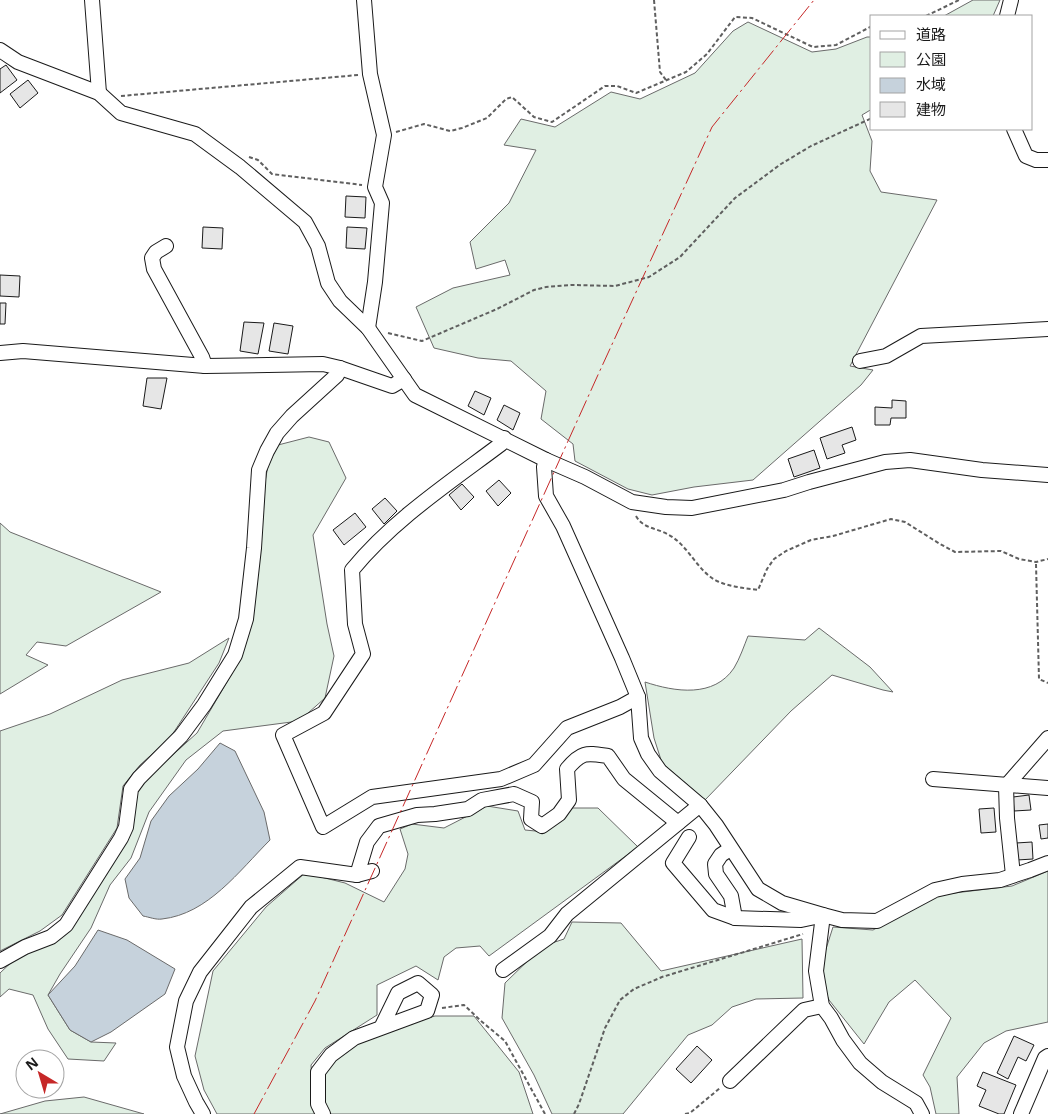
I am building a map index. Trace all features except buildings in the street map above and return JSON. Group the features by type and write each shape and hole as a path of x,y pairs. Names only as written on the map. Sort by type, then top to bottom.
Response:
{"street":[{"path":"92,0 104,97"},
{"path":"364,0 370,74 384,135 375,187 382,203 375,282 368,328"},
{"path":"1007,15 1011,0"},
{"path":"0,50 18,62 104,97 121,113 195,134 240,167 305,222 318,246 328,283 340,301 368,328 415,395 546,460 585,477 632,502 666,507 692,508 784,490 885,462 910,460 982,470 1048,475"},
{"path":"1014,130 1026,156 1036,160 1048,160"},
{"path":"166,246 156,252 152,258 154,269 202,357 205,366"},
{"path":"860,361 886,356 921,336 1048,329"},
{"path":"0,353 23,351 205,366 323,364 392,386 404,379"},
{"path":"0,961 25,947 51,937 66,925 121,838 126,827 131,789 138,778 182,736 235,655 246,619 254,548 259,470 266,451 277,433 292,416 337,375 340,368"},
{"path":"504,438 501,444 410,513 368,551 352,570 356,624 363,654 324,713 283,735 323,827 372,797 501,779 534,765 567,728 620,707 638,697"},
{"path":"546,460 544,467 546,496 563,526 638,697 641,738 648,754 660,771 700,805 716,825 758,889 782,903 823,915 842,920 876,921 934,890 962,884 1000,880 1048,863"},
{"path":"1013,875 1007,818 1006,786 1048,738"},
{"path":"357,875 366,842 380,826 417,815 468,809 482,800 514,794 532,802 531,819 542,826 559,814 569,800 567,769 574,760 586,753 608,756 624,779 678,823"},
{"path":"933,780 1048,788"},
{"path":"503,970 550,936 567,914 700,805"},
{"path":"690,837 673,863 713,910 734,918 801,920 823,915"},
{"path":"730,849 721,855 715,864 716,874 731,896 734,918"},
{"path":"203,1114 184,1076 177,1047 186,1001 200,972 251,907 300,867 357,875 372,871"},
{"path":"823,915 816,971 822,1006 860,1063 882,1082 916,1104 922,1114"},
{"path":"323,1114 318,1104 318,1072 331,1055 354,1038 427,1011 432,995 418,983 398,993 381,1028"},
{"path":"730,1081 804,1010 822,1006"},
{"path":"1021,1114 1045,1058 1048,1056"}],"path":[{"path":"654,0 660,72 666,80"},
{"path":"928,15 959,0"},
{"path":"384,135 424,124 450,131 462,128 487,118 506,99 512,97 534,117 552,122 605,86 617,86 636,93 686,72 707,54 735,17 752,18 814,47 836,45 870,27"},
{"path":"104,97 370,74"},
{"path":"368,328 422,341 497,309 534,290 563,286 615,286 649,277 680,256 735,198 781,164 811,146 870,119"},
{"path":"245,155 258,160 272,174 375,187"},
{"path":"632,502 638,520 646,527 668,534 684,546 697,564 715,580 732,586 758,590 767,569 774,559 786,551 811,540 833,536 891,519 905,522 955,552 1001,551 1019,559 1036,562 1048,559"},
{"path":"1036,562 1039,679 1048,683"},
{"path":"574,1114 605,1028 620,1000 634,989 662,977 805,933"},
{"path":"427,1011 464,1004 481,1021 506,1041 545,1114"},
{"path":"685,1114 690,1113 730,1081"}],"green space":[{"path":"973,0 1000,0 993,15 946,15"},
{"path":"748,22 812,52 836,49 870,37 870,110 862,115 872,141 870,171 881,192 937,200 850,366 873,370 861,385 753,480 694,487 652,495 628,489 575,461 573,444 541,419 546,391 511,361 478,358 434,348 416,307 453,288 510,275 505,260 476,269 470,242 509,203 536,150 504,145 521,119 555,127 611,92 640,99 695,73 733,31"},
{"path":"309,437 329,442 346,478 313,535 334,656 325,698 299,721 223,731 186,760 149,812 131,858 110,885 91,928 48,995 70,1030 91,1042 116,1043 104,1061 68,1059 65,1054 65,1049 61,1049 48,1029 33,995 9,989 0,997 0,973 18,956 69,931 138,790 147,778 197,733 241,658 251,621 263,492 268,466 278,445"},
{"path":"0,523 10,532 161,592 66,646 37,642 26,655 48,665 0,694"},
{"path":"819,628 870,667 893,692 832,675 791,711 705,800 662,763 654,738 645,682 681,690 705,688 726,678 734,668 748,636 805,640"},
{"path":"229,638 219,663 170,738 140,765 123,786 117,828 62,915 40,931 0,951 0,731 50,714 122,680 189,663"},
{"path":"487,806 518,811 525,830 546,832 570,808 598,808 638,847 489,956 480,946 456,948 444,957 438,980 416,966 377,985 377,1015 325,1048 311,1065 313,1101 318,1114 217,1114 204,1090 195,1056 213,971 266,907 305,873 345,883 384,902 405,869 408,854 400,829 412,824 444,828"},
{"path":"1048,871 1048,1022 1006,1031 984,1043 957,1077 959,1114 936,1114 930,1087 923,1075 951,1018 915,980 889,1002 864,1044 829,1000 818,974 833,927 873,930 938,895 1012,886"},
{"path":"572,922 621,923 661,971 802,939 803,998 756,999 732,1007 712,1025 688,1035 623,1114 552,1114 534,1075 502,1018 505,983 543,946 564,939"},
{"path":"435,1016 474,1016 519,1072 533,1114 331,1114 320,1096 323,1073 343,1052 370,1035"},
{"path":"84,1097 144,1114 0,1114 45,1101"}],"water":[{"path":"220,743 235,751 264,812 270,840 222,889 194,909 162,919 143,916 129,898 125,879 140,858 151,821 169,796 198,769"},
{"path":"98,930 127,940 175,969 165,994 111,1032 91,1042 70,1030 48,995 75,966"}],"power":[{"path":"254,1114 315,1001 712,127 814,0"}]}
